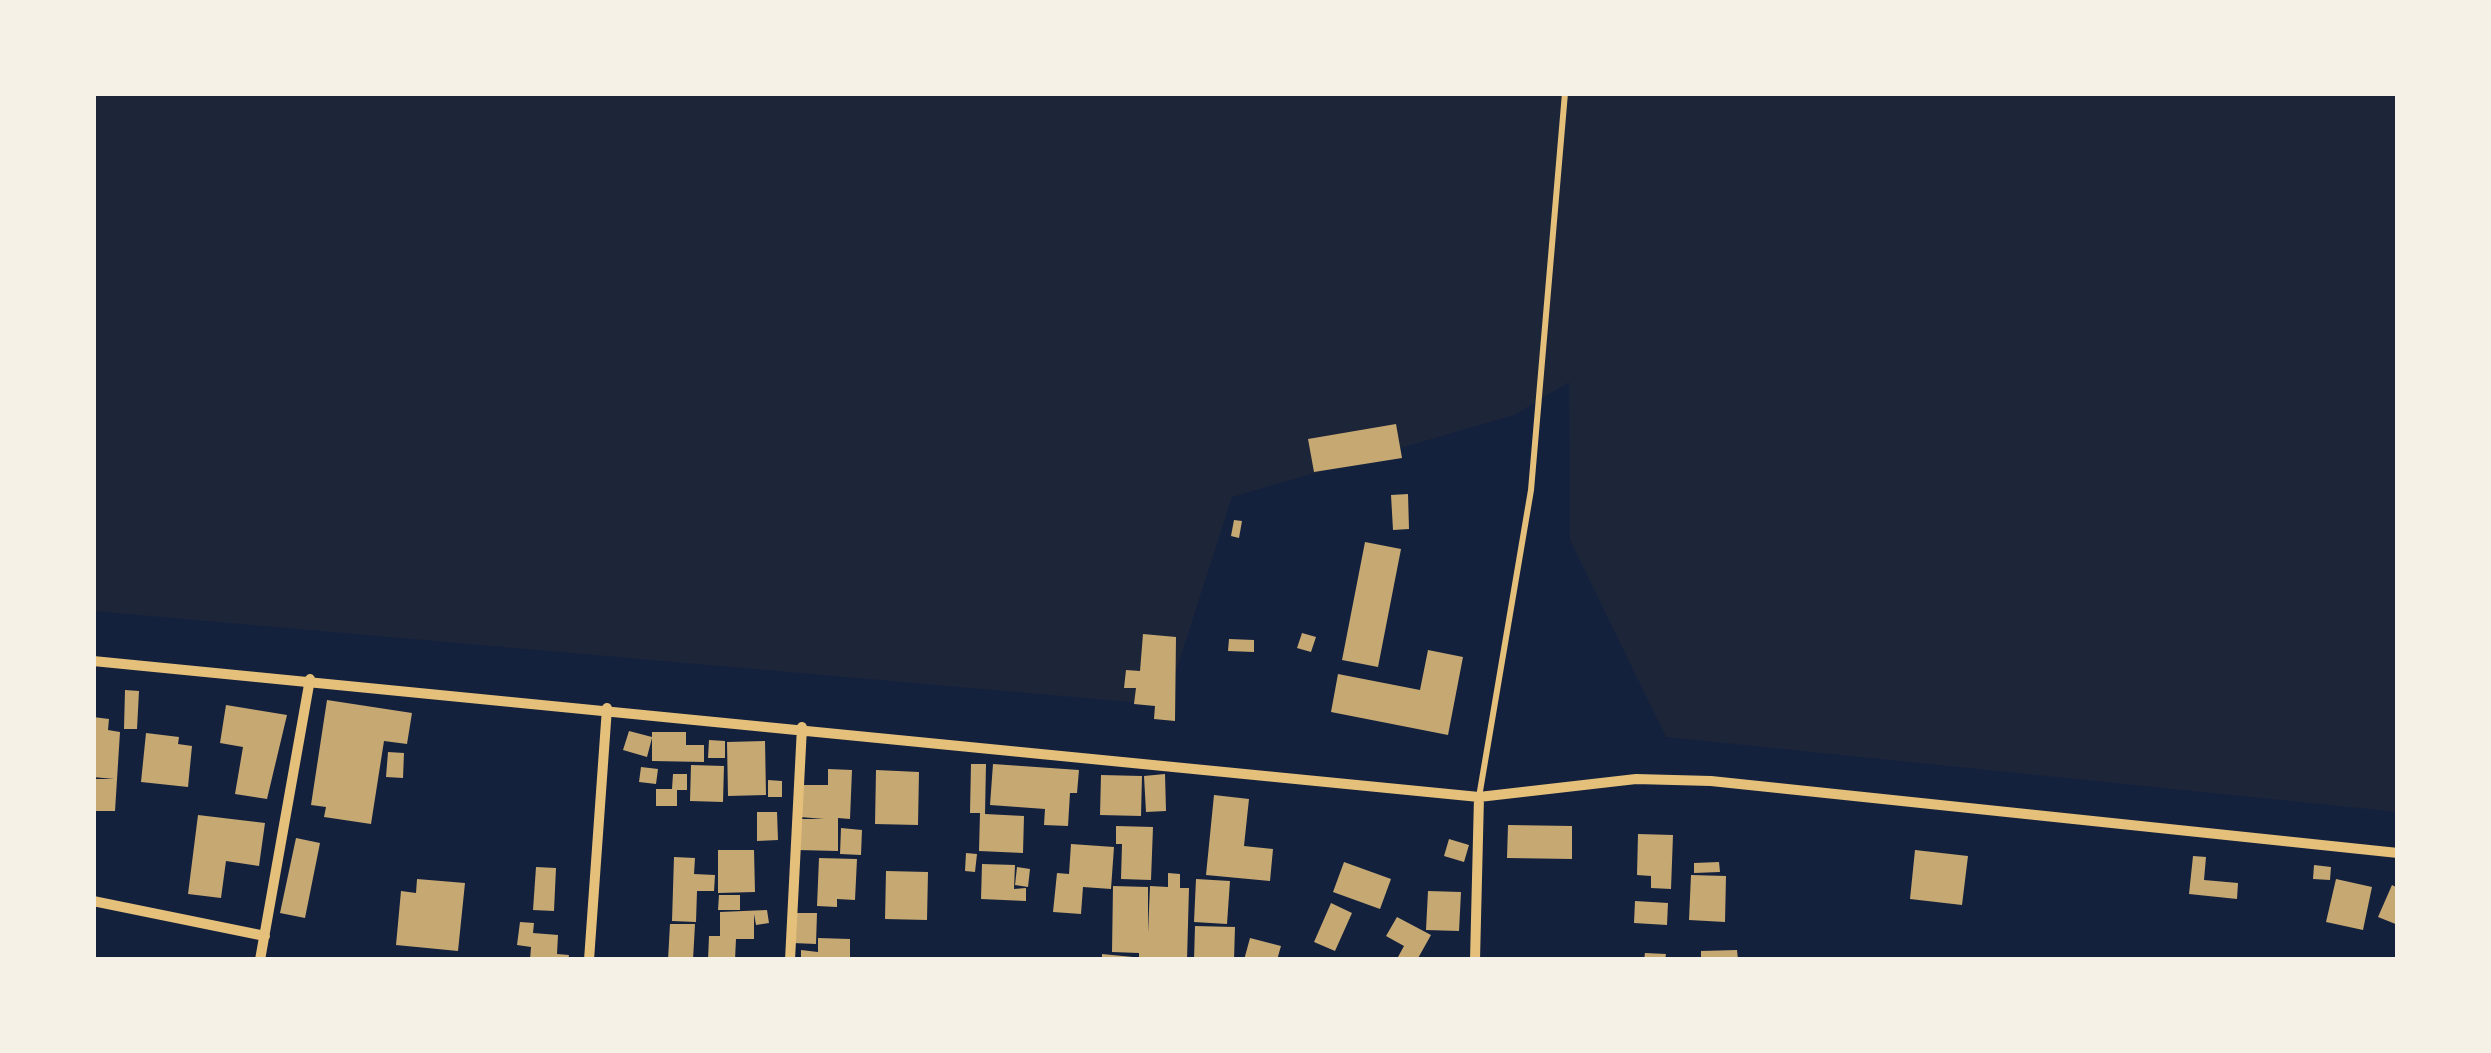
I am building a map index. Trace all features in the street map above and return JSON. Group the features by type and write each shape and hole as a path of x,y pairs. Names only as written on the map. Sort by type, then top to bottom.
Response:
{"street":[{"path":"93,661 1479,797 1636,779 1711,781 2398,853"},
{"path":"260,960 310,679"},
{"path":"589,960 607,708"},
{"path":"790,960 802,727"},
{"path":"1475,960 1479,797"},
{"path":"93,901 265,936"}],"lane":[{"path":"1479,797 1531,490 1565,93"}],"shaded area":[{"path":"93,93 2398,93 2398,812 1666,737 1570,540 1569,382 1514,415 1232,497 1165,705 93,611"}],"building":[{"path":"1396,424 1402,458 1314,472 1308,439"},
{"path":"1408,494 1409,529 1393,530 1391,495"},
{"path":"1234,520 1242,521 1239,538 1231,536"},
{"path":"1365,542 1401,549 1378,667 1342,660"},
{"path":"1302,633 1316,637 1311,652 1297,648"},
{"path":"1143,634 1176,637 1175,721 1154,719 1155,706 1134,704 1136,688 1124,688 1126,670 1140,671"},
{"path":"1229,639 1254,640 1254,652 1228,651"},
{"path":"1428,650 1463,657 1448,735 1331,712 1338,674 1420,690"},
{"path":"125,690 139,691 137,729 124,729"},
{"path":"327,700 412,713 407,744 384,741 371,824 324,817 326,807 311,805"},
{"path":"226,705 287,715 267,799 235,794 243,747 220,743"},
{"path":"93,717 109,719 108,730 120,732 115,811 93,811 93,779 114,779 93,777"},
{"path":"629,731 652,737 652,732 686,732 686,745 704,745 704,762 652,761 652,738 647,757 623,750"},
{"path":"146,733 179,737 178,744 192,746 188,787 141,782"},
{"path":"709,740 725,741 725,758 708,758"},
{"path":"765,741 766,795 728,796 727,742"},
{"path":"388,752 404,753 403,778 386,777"},
{"path":"971,764 986,764 985,814 1024,816 1023,853 979,851 980,813 970,813"},
{"path":"993,764 1079,770 1077,793 1070,793 1068,826 1044,825 1045,809 990,805"},
{"path":"691,765 724,766 723,802 690,801"},
{"path":"641,767 658,769 656,784 639,782"},
{"path":"828,769 852,770 850,819 838,818 838,851 798,850 799,819 824,819 800,817 802,785 828,785"},
{"path":"876,770 919,772 918,825 875,824"},
{"path":"673,774 687,774 687,790 677,790 677,806 656,806 656,789 672,789"},
{"path":"1165,774 1166,811 1146,812 1144,776"},
{"path":"1101,775 1142,776 1141,816 1100,815"},
{"path":"768,780 782,781 782,797 768,797"},
{"path":"1214,795 1249,799 1244,846 1273,849 1270,881 1206,875"},
{"path":"757,812 777,812 778,840 757,841"},
{"path":"198,815 265,823 259,866 226,861 221,898 188,894"},
{"path":"1508,825 1572,826 1572,859 1507,858"},
{"path":"1116,826 1153,827 1151,880 1121,879 1122,844 1116,844"},
{"path":"841,828 862,830 861,855 840,854"},
{"path":"1638,834 1673,835 1671,889 1651,888 1651,876 1637,875"},
{"path":"296,838 320,843 305,918 280,913"},
{"path":"1449,839 1469,845 1464,862 1444,856"},
{"path":"1071,844 1114,847 1111,889 1083,887 1081,914 1053,912 1057,873 1069,874"},
{"path":"718,850 754,850 755,892 718,893"},
{"path":"1915,850 1968,856 1962,905 1910,899"},
{"path":"966,853 977,854 975,872 965,871"},
{"path":"2193,856 2206,857 2204,880 2238,883 2237,899 2189,894"},
{"path":"674,857 695,858 694,874 715,875 714,891 697,891 696,922 672,921"},
{"path":"819,858 857,859 855,900 837,899 837,907 817,906"},
{"path":"1344,862 1391,879 1380,909 1333,892"},
{"path":"1719,862 1720,872 1694,873 1694,863"},
{"path":"982,864 1015,865 1014,889 1026,888 1026,901 981,899"},
{"path":"2314,865 2331,867 2330,880 2313,879"},
{"path":"536,867 556,868 554,911 533,910"},
{"path":"1017,867 1030,869 1028,887 1015,885"},
{"path":"886,871 928,872 927,920 885,919"},
{"path":"1168,873 1180,874 1180,888 1189,888 1187,960 1139,960 1139,953 1112,952 1113,886 1148,887 1148,933 1150,886 1168,887"},
{"path":"1691,875 1726,876 1725,922 1689,920"},
{"path":"417,879 465,883 458,951 396,945 401,891 416,893"},
{"path":"1196,879 1230,881 1227,924 1194,922"},
{"path":"2336,879 2372,887 2363,930 2326,922"},
{"path":"2392,885 2398,888 2398,925 2378,917"},
{"path":"1428,891 1461,892 1459,931 1426,930"},
{"path":"719,895 740,895 740,910 718,910"},
{"path":"1635,901 1668,903 1667,925 1634,923"},
{"path":"1331,903 1352,913 1335,951 1314,942"},
{"path":"767,910 769,923 756,925 754,914 754,939 736,939 735,960 708,960 709,936 720,936 720,912"},
{"path":"794,913 817,913 816,944 793,943"},
{"path":"1397,917 1431,935 1417,960 1398,957 1404,946 1386,936"},
{"path":"520,922 534,923 533,933 558,935 557,954 569,955 568,960 530,960 531,947 517,945"},
{"path":"670,924 695,924 693,960 668,960"},
{"path":"1195,926 1235,927 1234,960 1194,960"},
{"path":"818,938 850,939 850,960 801,960 801,950 818,952"},
{"path":"1250,938 1281,946 1277,960 1244,960"},
{"path":"1737,950 1738,960 1701,960 1701,951"},
{"path":"1645,953 1666,954 1665,960 1644,960"},
{"path":"1102,954 1133,957 1133,960 1102,960"}]}
